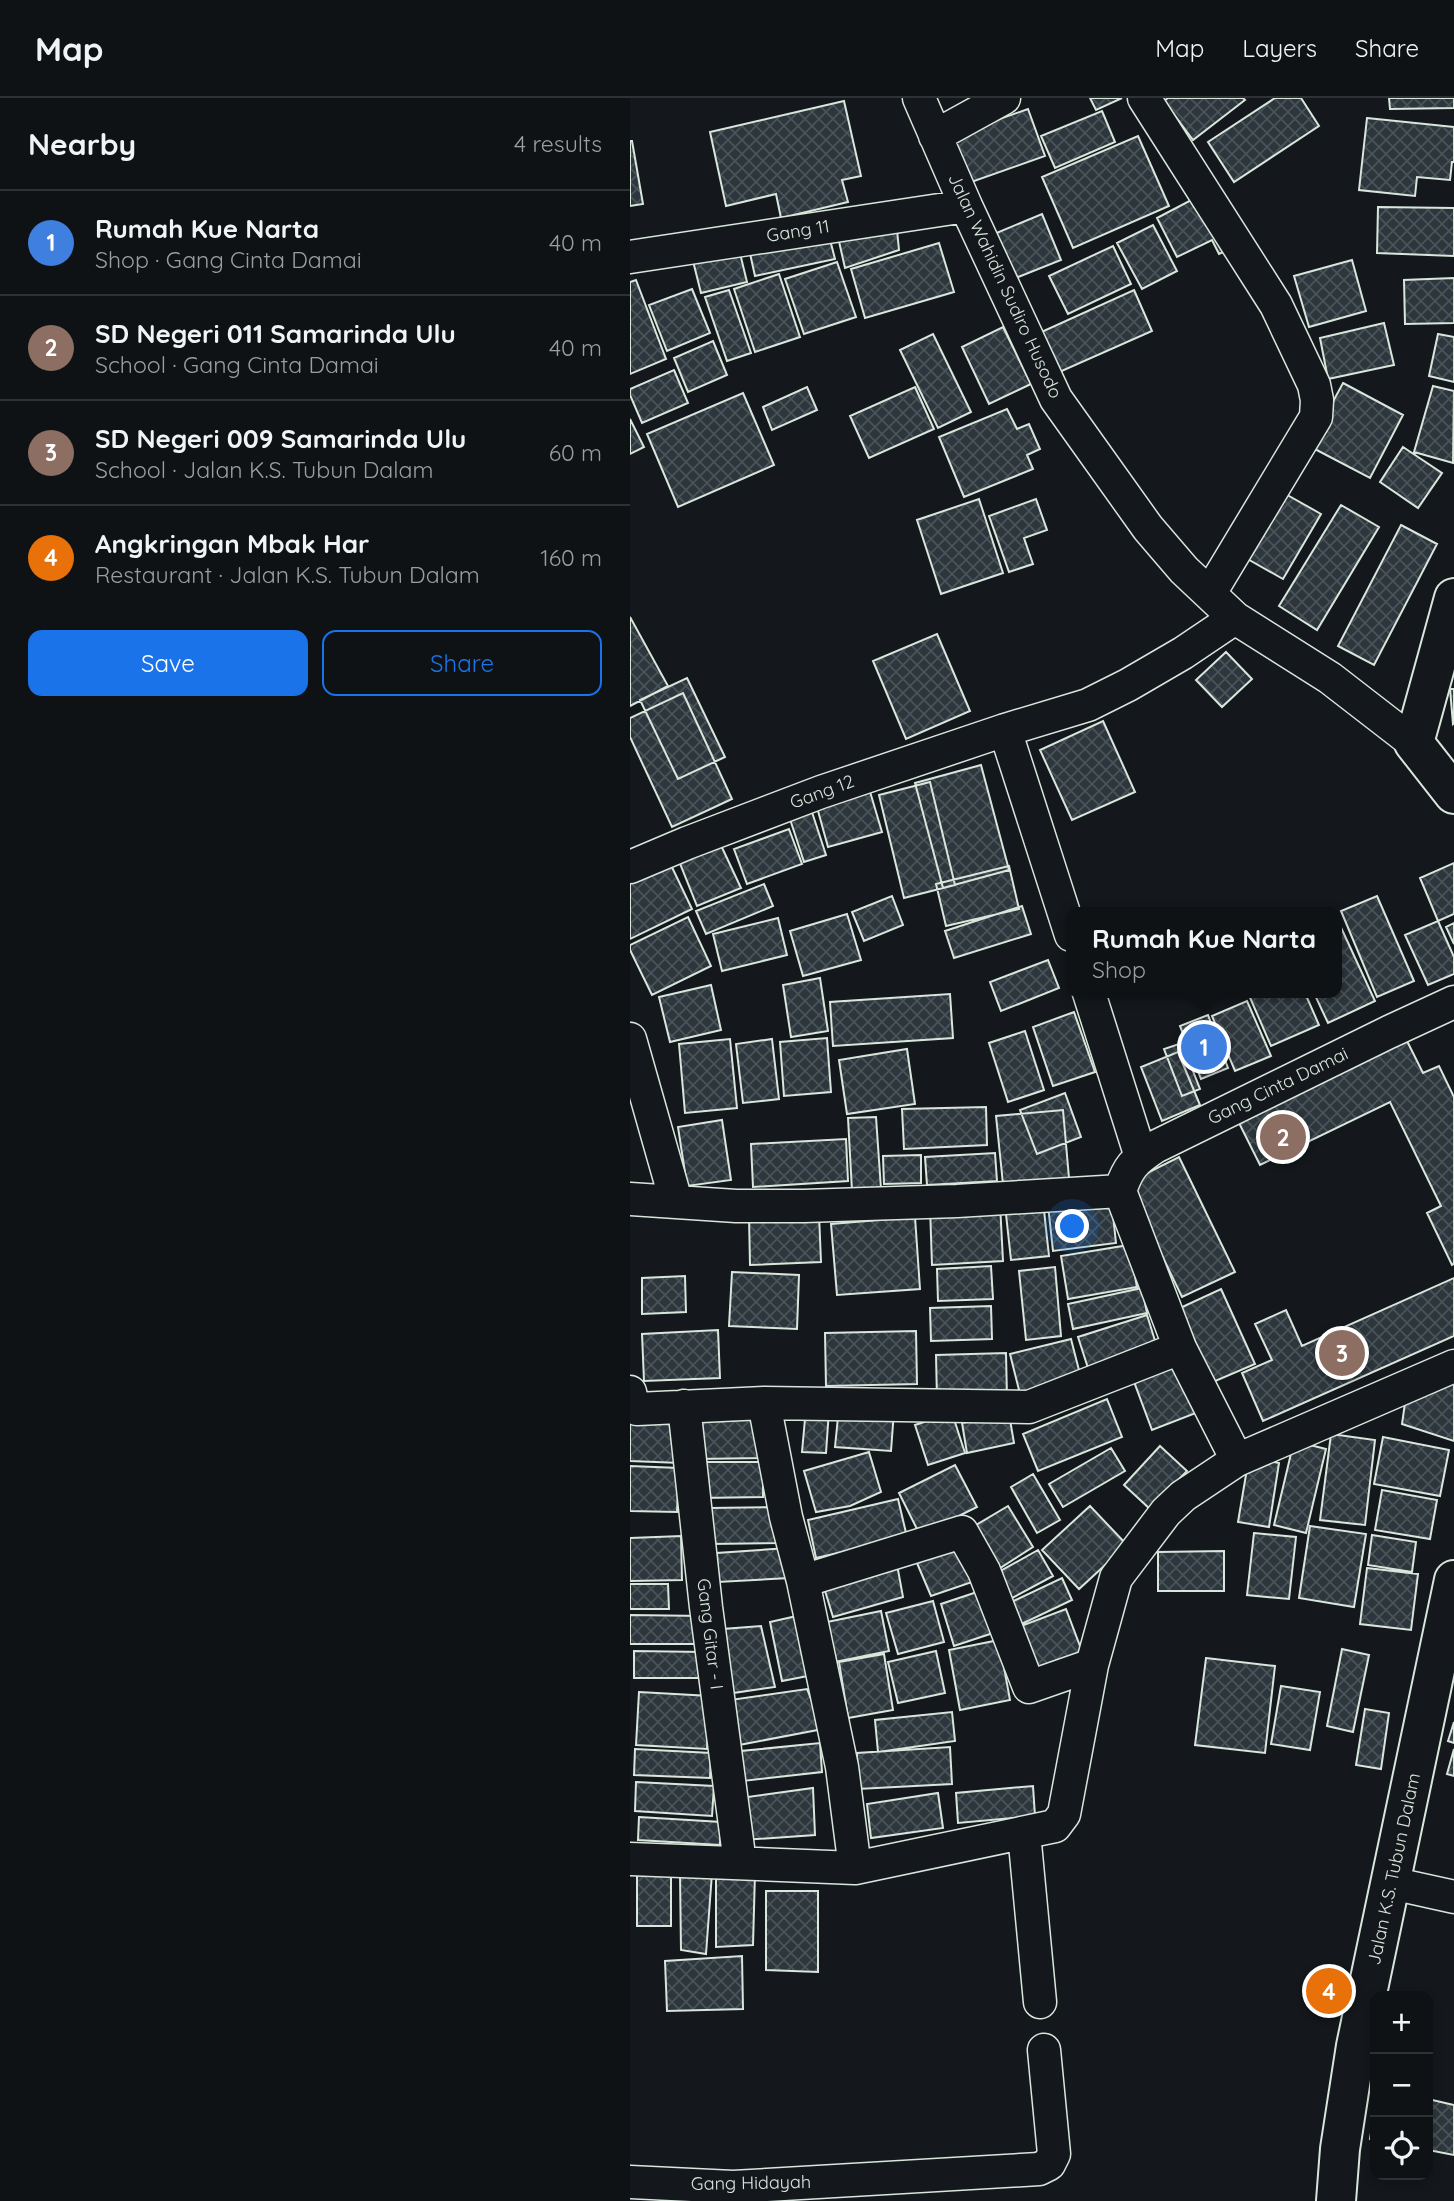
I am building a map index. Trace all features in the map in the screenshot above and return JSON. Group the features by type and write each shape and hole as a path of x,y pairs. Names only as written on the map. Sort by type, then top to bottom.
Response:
{"street":[{"name":"Jalan Wahidin Sudiro Husodo","path":"919,98 1056,399 1148,527 1184,570 1235,618 1330,678 1414,743"},
{"path":"935,136 1004,98"},
{"path":"1144,98 1276,304 1314,384 1317,400 1315,417 1210,593"},
{"name":"Gang 11","path":"630,257 966,206"},
{"path":"1454,598 1414,743 1454,793"},
{"name":"Gang 12","path":"630,867 821,792 1088,705 1183,653 1235,618"},
{"path":"1011,728 1066,918"},
{"path":"1091,998 1142,1157"},
{"name":"Gang Cinta Damai","path":"1120,1191 1126,1174 1135,1161 1142,1157 1220,1114 1454,1002"},
{"path":"630,1039 676,1201"},
{"path":"630,1199 736,1206 804,1206 957,1201 1120,1191 1180,1348 1237,1460"},
{"path":"630,1392 634,1408 764,1403 1029,1407 1180,1348"},
{"path":"630,1859 855,1868 1055,1826 1064,1814 1092,1665 1116,1578 1166,1512 1183,1496 1237,1460 1454,1366"},
{"path":"764,1403 786,1517 803,1581 842,1767 855,1868"},
{"name":"Gang Gitar - I","path":"684,1406 706,1607 740,1863"},
{"path":"803,1581 962,1532 984,1571 1029,1687 1092,1665"},
{"name":"Jalan K.S. Tubun Dalam","path":"1336,2201 1340,2150 1356,2046 1391,1883 1445,1667 1454,1580"},
{"path":"1024,1833 1040,2002"},
{"path":"1391,1883 1454,1897"},
{"name":"Gang Hidayah","path":"630,2182 733,2187 1045,2167 1052,2161 1054,2154 1044,2050"}],"building":[{"path":"1090,98 1122,98 1096,110"},
{"path":"1168,98 1245,100 1193,140 1164,101"},
{"path":"1275,98 1301,98 1319,126 1234,182 1208,142"},
{"path":"1389,98 1454,98 1454,108 1390,109"},
{"path":"844,101 861,176 842,180 848,202 781,218 776,194 726,206 710,132"},
{"path":"1028,109 1045,156 960,186 943,139"},
{"path":"1102,111 1115,142 1055,168 1041,136"},
{"path":"1367,118 1454,127 1454,162 1450,180 1417,177 1415,196 1359,190"},
{"path":"1138,136 1169,206 1073,248 1042,177"},
{"path":"630,141 643,204 630,206"},
{"path":"1195,198 1230,249 1219,254 1212,240 1177,257 1157,218"},
{"path":"1378,207 1454,208 1454,256 1377,253"},
{"path":"1042,214 1061,260 1013,279 994,234"},
{"path":"896,220 899,250 845,268 836,228"},
{"path":"1153,225 1177,271 1142,289 1117,243"},
{"path":"827,228 835,259 755,276 747,240"},
{"path":"737,241 747,282 701,293 691,253"},
{"path":"939,243 954,292 865,318 851,269"},
{"path":"1113,246 1131,284 1068,314 1049,276"},
{"path":"1352,260 1366,311 1309,327 1294,276"},
{"path":"837,262 856,317 804,334 785,279"},
{"path":"779,274 800,337 755,352 734,289"},
{"path":"1454,278 1454,323 1405,324 1404,280"},
{"path":"636,280 666,359 630,374 630,282"},
{"path":"692,289 710,333 667,351 649,305"},
{"path":"729,290 751,353 727,361 705,297"},
{"path":"1134,290 1152,331 1055,374 1037,334"},
{"path":"1384,323 1394,365 1328,379 1320,338"},
{"path":"1003,327 1031,384 989,404 962,347"},
{"path":"933,334 971,412 938,428 900,350"},
{"path":"1438,334 1454,337 1454,382 1429,376"},
{"path":"713,341 727,375 688,392 674,358"},
{"path":"674,370 688,403 642,423 630,389"},
{"path":"1343,383 1403,415 1370,478 1309,446"},
{"path":"1433,386 1454,391 1453,463 1414,452"},
{"path":"807,387 817,410 772,430 763,407"},
{"path":"915,387 934,429 869,458 850,416"},
{"path":"743,393 774,465 678,507 647,434"},
{"path":"1007,409 1017,429 1029,424 1040,449 1027,455 1033,469 964,497 939,437"},
{"path":"630,419 644,447 630,454"},
{"path":"1403,447 1442,473 1418,508 1380,482"},
{"path":"1282,492 1321,514 1283,579 1244,557"},
{"path":"979,499 1003,573 941,594 917,520"},
{"path":"1036,499 1047,530 1024,538 1033,564 1009,572 989,516"},
{"path":"1341,505 1379,527 1317,630 1279,606"},
{"path":"1401,525 1437,544 1374,665 1338,646"},
{"path":"630,617 668,686 630,706"},
{"path":"937,634 970,711 906,739 873,661"},
{"path":"1226,652 1252,679 1222,707 1196,680"},
{"path":"687,678 725,757 678,779 640,700"},
{"path":"1450,689 1454,689 1453,724"},
{"path":"683,693 732,799 672,827 630,737 630,718"},
{"path":"1103,721 1135,792 1072,820 1040,750"},
{"path":"981,765 1009,870 943,888 915,783"},
{"path":"930,782 955,885 904,898 879,795"},
{"path":"868,785 882,832 828,847 815,800"},
{"path":"810,806 826,855 804,862 788,813"},
{"path":"789,829 802,864 747,884 734,849"},
{"path":"718,839 741,888 697,906 677,856"},
{"path":"669,861 692,909 630,939 630,880"},
{"path":"1454,863 1454,914 1438,921 1420,878"},
{"path":"1009,866 1019,909 946,926 936,884"},
{"path":"764,884 773,906 706,934 696,911"},
{"path":"892,896 903,925 864,941 852,912"},
{"path":"1377,896 1414,981 1377,997 1342,911"},
{"path":"1022,906 1031,934 954,958 945,931"},
{"path":"847,914 861,960 803,976 790,931"},
{"path":"688,917 711,966 652,995 630,945"},
{"path":"778,918 787,955 722,971 713,934"},
{"path":"1438,921 1454,957 1454,974 1428,985 1405,935"},
{"path":"1454,923 1454,944 1446,927"},
{"path":"1342,930 1375,1001 1328,1023 1316,998 1342,998"},
{"path":"1048,960 1059,988 1001,1011 990,982"},
{"path":"820,978 828,1031 791,1037 783,985"},
{"path":"711,985 721,1030 670,1042 659,997"},
{"path":"950,994 953,1038 833,1046 830,1002"},
{"path":"1250,998 1307,998 1319,1025 1271,1046"},
{"path":"1247,1001 1271,1056 1235,1071 1212,1016"},
{"path":"1074,1012 1095,1072 1053,1086 1033,1027"},
{"path":"1208,1015 1228,1068 1201,1079 1180,1026"},
{"path":"1400,1027 1423,1073 1439,1066 1454,1097 1452,1265 1427,1213 1441,1206 1390,1102 1260,1165 1232,1109"},
{"path":"1025,1031 1044,1090 1008,1102 989,1043"},
{"path":"827,1038 831,1092 784,1096 780,1042"},
{"path":"730,1039 737,1108 685,1113 679,1044"},
{"path":"772,1039 779,1099 743,1103 736,1044"},
{"path":"1182,1043 1200,1089 1182,1096 1164,1049"},
{"path":"907,1049 915,1104 847,1114 839,1060"},
{"path":"1178,1052 1200,1105 1162,1121 1141,1067"},
{"path":"1065,1093 1081,1137 1037,1154 1020,1110"},
{"path":"986,1107 987,1145 904,1149 902,1109"},
{"path":"1063,1110 1069,1178 1003,1184 996,1116"},
{"path":"876,1117 881,1189 852,1191 848,1118"},
{"path":"722,1120 731,1180 687,1186 678,1127"},
{"path":"846,1139 848,1181 753,1187 751,1144"},
{"path":"995,1153 997,1181 927,1185 925,1157"},
{"path":"921,1155 921,1183 884,1184 883,1156"},
{"path":"1179,1157 1235,1272 1182,1297 1127,1183"},
{"path":"1111,1197 1116,1243 1053,1251 1048,1205"},
{"path":"1043,1201 1049,1256 1011,1260 1005,1205"},
{"path":"1000,1204 1003,1261 932,1265 930,1207"},
{"path":"819,1214 821,1262 750,1265 749,1216"},
{"path":"915,1217 920,1289 837,1295 831,1224"},
{"path":"1129,1245 1137,1287 1068,1299 1061,1256"},
{"path":"991,1266 993,1299 938,1301 937,1269"},
{"path":"1055,1267 1061,1336 1026,1340 1019,1271"},
{"path":"732,1272 799,1275 797,1329 729,1326"},
{"path":"685,1276 686,1312 642,1314 642,1278"},
{"path":"1454,1278 1454,1336 1263,1421 1242,1373 1272,1360 1255,1324 1286,1310 1302,1346"},
{"path":"1142,1288 1147,1313 1073,1329 1068,1304"},
{"path":"1221,1289 1255,1364 1213,1382 1180,1308"},
{"path":"991,1306 992,1339 931,1341 930,1308"},
{"path":"1147,1315 1157,1347 1088,1368 1078,1337"},
{"path":"718,1330 720,1378 644,1381 642,1334"},
{"path":"916,1331 917,1384 826,1386 825,1333"},
{"path":"1071,1339 1081,1378 1020,1394 1010,1354"},
{"path":"1006,1353 1007,1398 937,1399 936,1355"},
{"path":"1182,1361 1201,1411 1152,1430 1133,1379"},
{"path":"1454,1375 1454,1441 1402,1424 1407,1389"},
{"path":"1107,1399 1122,1437 1038,1471 1023,1434"},
{"path":"762,1407 763,1458 697,1459 697,1413"},
{"path":"839,1407 894,1411 891,1451 835,1447"},
{"path":"806,1408 829,1410 826,1453 802,1452"},
{"path":"630,1413 678,1413 680,1463 630,1461"},
{"path":"952,1413 965,1453 928,1465 915,1425"},
{"path":"1009,1414 1014,1443 967,1453 962,1423"},
{"path":"1331,1434 1375,1440 1365,1525 1320,1520"},
{"path":"1383,1437 1449,1450 1440,1496 1374,1484"},
{"path":"1294,1441 1326,1449 1306,1533 1274,1525"},
{"path":"1160,1446 1187,1471 1150,1509 1124,1485"},
{"path":"1111,1448 1125,1471 1063,1507 1049,1484"},
{"path":"869,1452 881,1492 850,1506 816,1512 804,1471"},
{"path":"1249,1457 1279,1463 1269,1527 1238,1522"},
{"path":"702,1462 763,1462 763,1497 702,1498"},
{"path":"955,1465 977,1507 920,1535 899,1493"},
{"path":"630,1466 679,1468 677,1512 630,1511"},
{"path":"1033,1474 1060,1520 1037,1533 1011,1487"},
{"path":"1382,1490 1437,1500 1430,1539 1375,1530"},
{"path":"898,1499 907,1537 816,1558 808,1520"},
{"path":"1008,1506 1033,1547 997,1570 971,1528"},
{"path":"1090,1506 1127,1545 1079,1589 1042,1550"},
{"path":"780,1507 780,1543 710,1544 710,1508"},
{"path":"1310,1526 1366,1534 1354,1607 1299,1598"},
{"path":"1254,1533 1296,1537 1289,1599 1247,1595"},
{"path":"1372,1535 1416,1542 1412,1572 1368,1565"},
{"path":"681,1536 682,1580 630,1581 630,1538"},
{"path":"964,1537 981,1579 931,1596 914,1556"},
{"path":"788,1548 789,1578 718,1582 717,1553"},
{"path":"1038,1550 1053,1576 1001,1604 988,1578"},
{"path":"1224,1551 1224,1591 1158,1591 1158,1552"},
{"path":"896,1559 903,1597 833,1617 822,1581"},
{"path":"1367,1568 1418,1574 1411,1630 1360,1624"},
{"path":"1062,1578 1072,1600 1011,1629 1001,1607"},
{"path":"630,1584 668,1584 669,1609 630,1609"},
{"path":"986,1589 999,1631 954,1646 941,1604"},
{"path":"933,1601 944,1642 898,1654 886,1613"},
{"path":"1066,1609 1086,1662 1041,1680 1021,1626"},
{"path":"881,1611 889,1651 830,1663 822,1623"},
{"path":"630,1615 704,1616 704,1644 630,1644"},
{"path":"801,1615 813,1675 782,1681 770,1622"},
{"path":"761,1626 775,1687 733,1693 723,1629"},
{"path":"999,1640 1010,1700 960,1710 949,1650"},
{"path":"1342,1649 1369,1655 1353,1732 1327,1726"},
{"path":"634,1651 704,1652 703,1678 634,1678"},
{"path":"936,1651 945,1693 898,1703 888,1662"},
{"path":"884,1654 893,1710 848,1718 839,1662"},
{"path":"1206,1658 1275,1666 1265,1753 1195,1745"},
{"path":"1281,1686 1320,1692 1310,1750 1271,1744"},
{"path":"807,1689 823,1729 739,1745 730,1700"},
{"path":"639,1692 710,1696 707,1749 636,1745"},
{"path":"1365,1709 1389,1713 1381,1769 1356,1765"},
{"path":"952,1712 955,1741 878,1752 875,1720"},
{"path":"1454,1722 1454,1743 1448,1741"},
{"path":"820,1743 822,1772 743,1781 741,1751"},
{"path":"950,1747 952,1784 858,1789 857,1753"},
{"path":"635,1749 711,1753 710,1778 634,1775"},
{"path":"1454,1749 1454,1776 1447,1774"},
{"path":"636,1782 714,1786 712,1816 635,1811"},
{"path":"1033,1786 1035,1816 958,1823 956,1793"},
{"path":"813,1788 815,1835 743,1840 740,1798"},
{"path":"938,1793 943,1828 871,1838 867,1804"},
{"path":"639,1817 721,1822 720,1845 638,1840"},
{"path":"637,1873 671,1873 671,1926 637,1926"},
{"path":"680,1873 712,1873 706,1954 681,1950"},
{"path":"716,1873 755,1873 753,1945 716,1947"},
{"path":"766,1891 818,1891 818,1972 766,1970"},
{"path":"742,1956 743,2009 667,2011 665,1961"},
{"path":"1433,2100 1454,2105 1454,2155 1433,2151"}],"place":[{"name":"Rumah Kue Narta","path":"1204,1047"},
{"name":"SD Negeri 011 Samarinda Ulu","path":"1283,1137"},
{"name":"SD Negeri 009 Samarinda Ulu","path":"1342,1353"},
{"name":"Angkringan Mbak Har","path":"1329,1991"}]}
